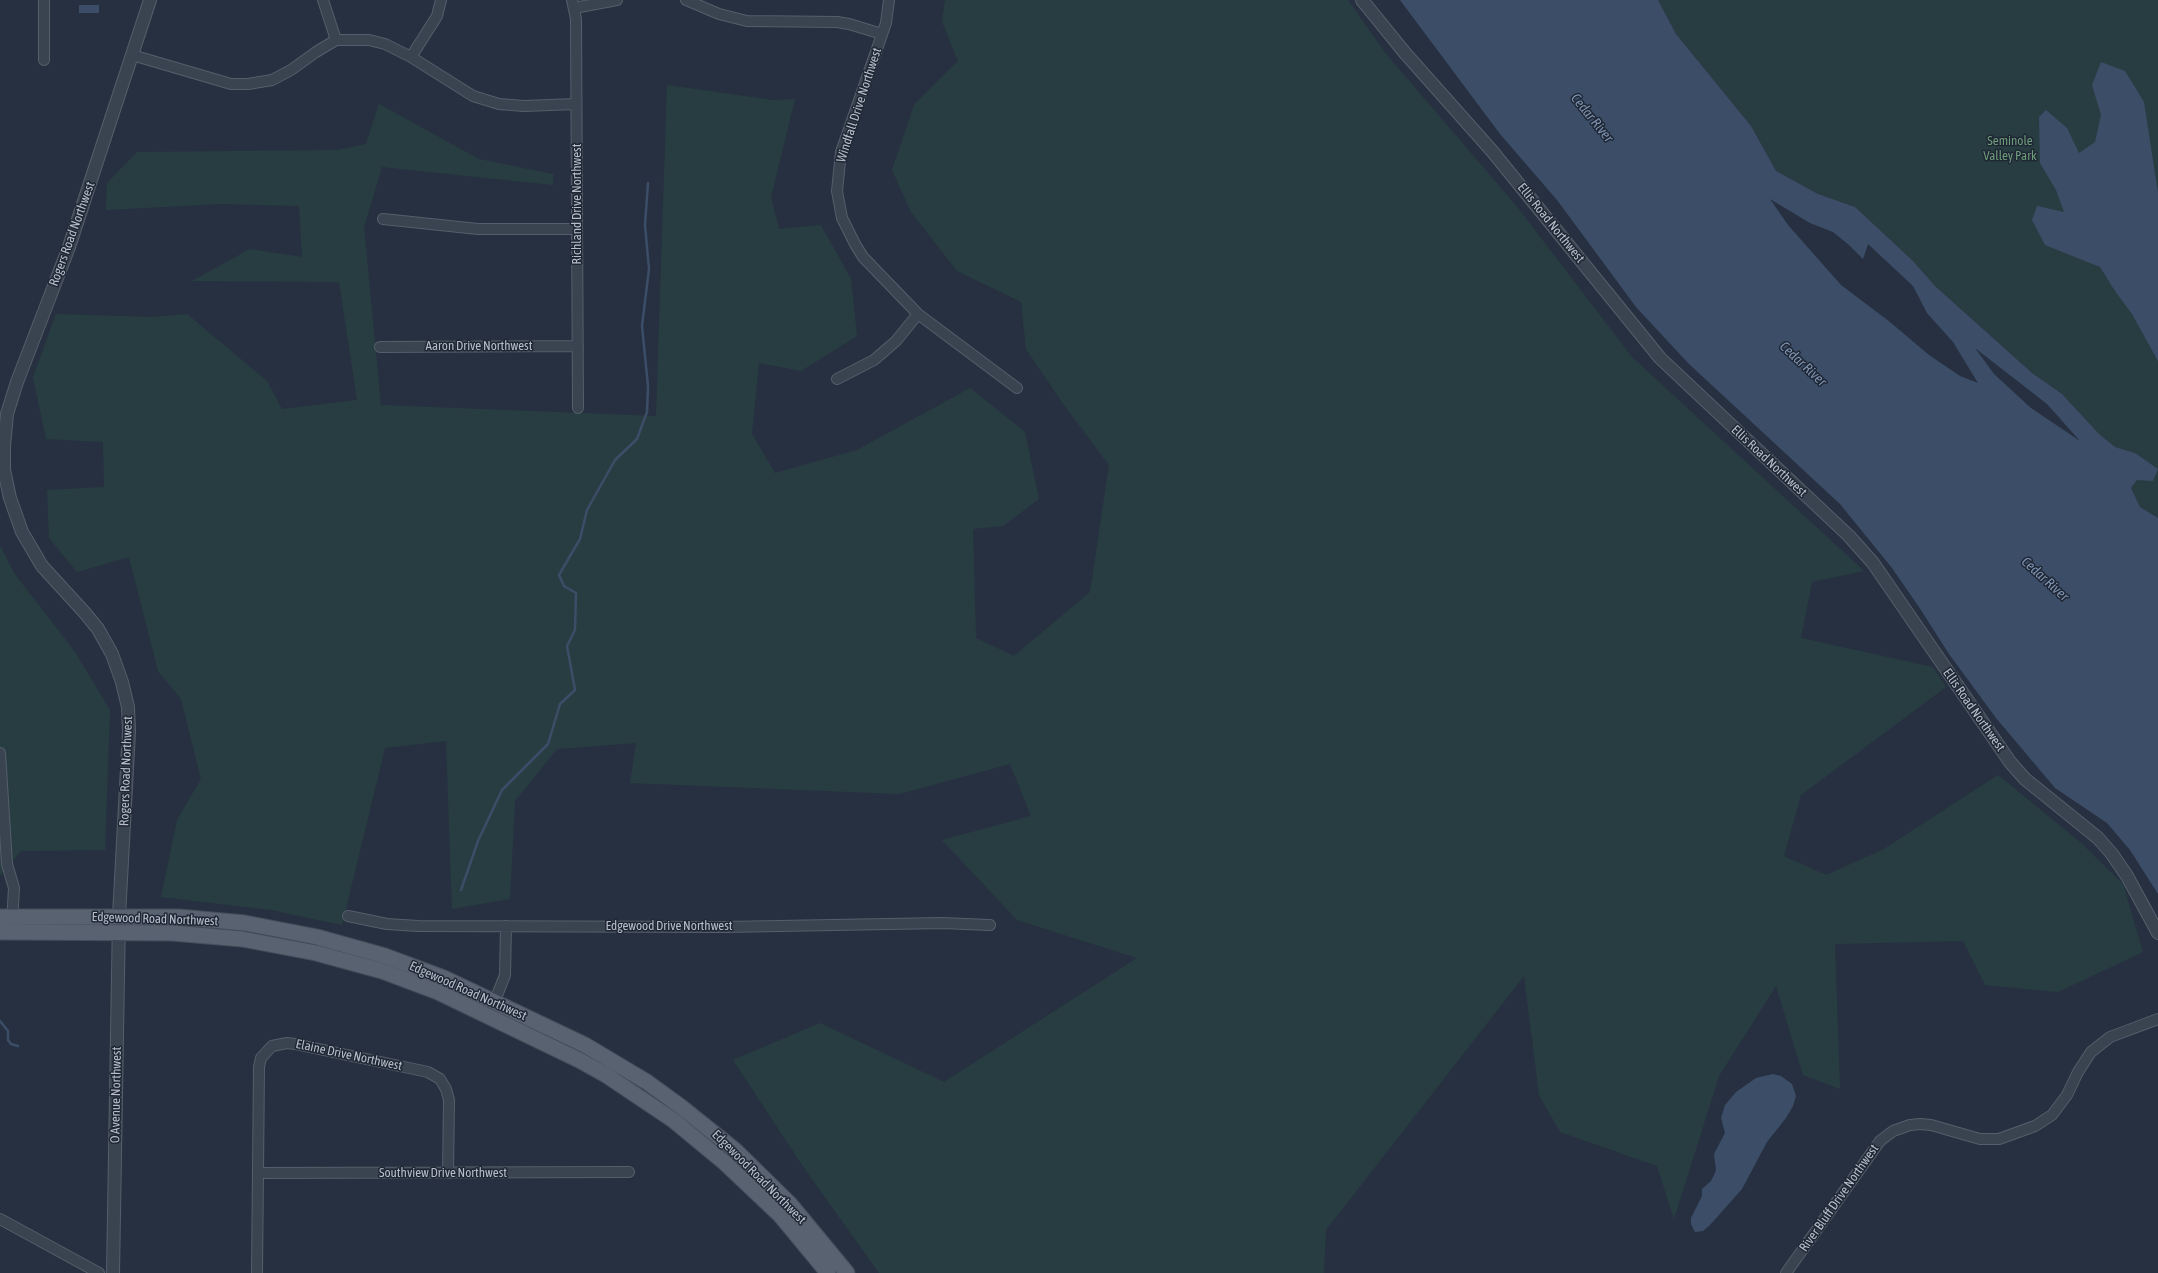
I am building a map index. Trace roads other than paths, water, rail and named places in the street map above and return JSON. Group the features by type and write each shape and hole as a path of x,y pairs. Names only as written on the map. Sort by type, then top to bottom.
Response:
{"main road":[{"name":"Edgewood Road Northwest","path":"6,917 179,917 238,922 317,937 385,956 444,978 557,1030 647,1082 704,1124 736,1151 790,1204 847,1273"},
{"name":"Edgewood Road Northwest","path":"6,933 172,933 242,939 316,953 382,971 438,992 606,1075 673,1120 725,1163 780,1215 828,1273"}],"street":[{"path":"44,0 44,60"},
{"name":"Rogers Road Northwest","path":"118,916 130,731 128,707 122,682 112,654 98,629 85,613 55,582 31,549 15,515 2,470 7,414 17,382 69,247 150,0"},
{"path":"323,0 336,40"},
{"path":"411,57 437,16 441,0"},
{"path":"573,4 617,0"},
{"path":"686,0 719,14 747,21 837,22 882,34"},
{"name":"Windfall Drive Northwest","path":"890,0 882,34 840,152 837,191 842,218 863,257 918,314 1017,388"},
{"name":"Ellis Road Northwest","path":"1362,0 1405,53 1506,168 1660,358 1849,536 1873,562 2010,762 2025,779 2098,838 2112,854 2127,876 2158,933"},
{"name":"Richland Drive Northwest","path":"573,4 576,104 578,408"},
{"path":"132,54 231,84 248,84 278,76 336,40 369,40 385,44 411,57 473,96 499,104 524,106 576,104"},
{"path":"383,219 478,229 577,229"},
{"path":"837,379 874,360 896,341 918,314"},
{"name":"Aaron Drive Northwest","path":"380,347 578,346"},
{"path":"0,753 7,864 14,888 6,917 6,933"},
{"name":"O Avenue Northwest","path":"112,1273 118,916"},
{"name":"Edgewood Drive Northwest","path":"348,916 397,925 725,927 942,923 990,925"},
{"path":"489,1016 505,976 506,926"},
{"name":"River Bluff Drive Northwest","path":"1786,1273 1880,1141 1893,1132 1910,1125 1920,1124 1931,1125 1980,1139 1999,1139 2035,1126 2052,1115 2063,1100 2091,1052 2110,1037 2158,1019"},
{"name":"Elaine Drive Northwest","path":"257,1273 259,1067 261,1058 272,1046 287,1042 428,1072 440,1079 446,1089 448,1100 448,1173"},
{"name":"Southview Drive Northwest","path":"258,1173 629,1172"},
{"path":"0,1219 100,1273"}],"water":[{"name":"Cedar River","path":"1400,0 1658,0 1676,34 1751,126 1776,171 1818,194 1855,207 1913,261 1935,286 2032,373 2062,394 2099,434 2115,447 2135,453 2158,469 2153,481 2137,480 2131,488 2140,507 2158,518 2158,894 2130,850 2107,823 2055,788 1996,718 1949,654 1892,568 1840,504 1688,363 1636,307 1557,200 1500,134","holes":["1770,199 1810,223 1833,232 1863,259 1868,244 1913,286 1927,313 1953,342 1978,383 1960,376 1929,355 1890,322 1841,285 1788,225","1975,348 2047,404 2080,441 2031,408 1994,374"]},
{"path":"79,5 99,5 99,13 79,13"},
{"path":"2101,62 2125,71 2144,102 2158,193 2158,361 2132,314 2100,267 2045,245 2032,220 2037,206 2064,212 2056,190 2040,163 2039,117 2046,110 2067,128 2079,153 2095,142 2101,115 2092,85"},
{"path":"1773,1074 1781,1076 1792,1084 1796,1096 1793,1106 1786,1118 1767,1142 1742,1189 1710,1225 1703,1231 1695,1232 1691,1224 1691,1218 1702,1196 1702,1189 1711,1181 1716,1170 1714,1154 1725,1133 1721,1118 1725,1105 1736,1092 1756,1078"}],"waterway":[{"path":"461,890 478,841 502,790 548,744 560,704 575,690 567,646 575,630 576,593 564,586 559,575 580,539 587,510 615,460 637,439 647,412 648,386 642,326 649,269 645,225 648,183"},
{"path":"0,1021 8,1031 8,1040 11,1044 18,1046"}],"park label":[{"name":"Seminole Valley Park","path":"2010,148"}]}
